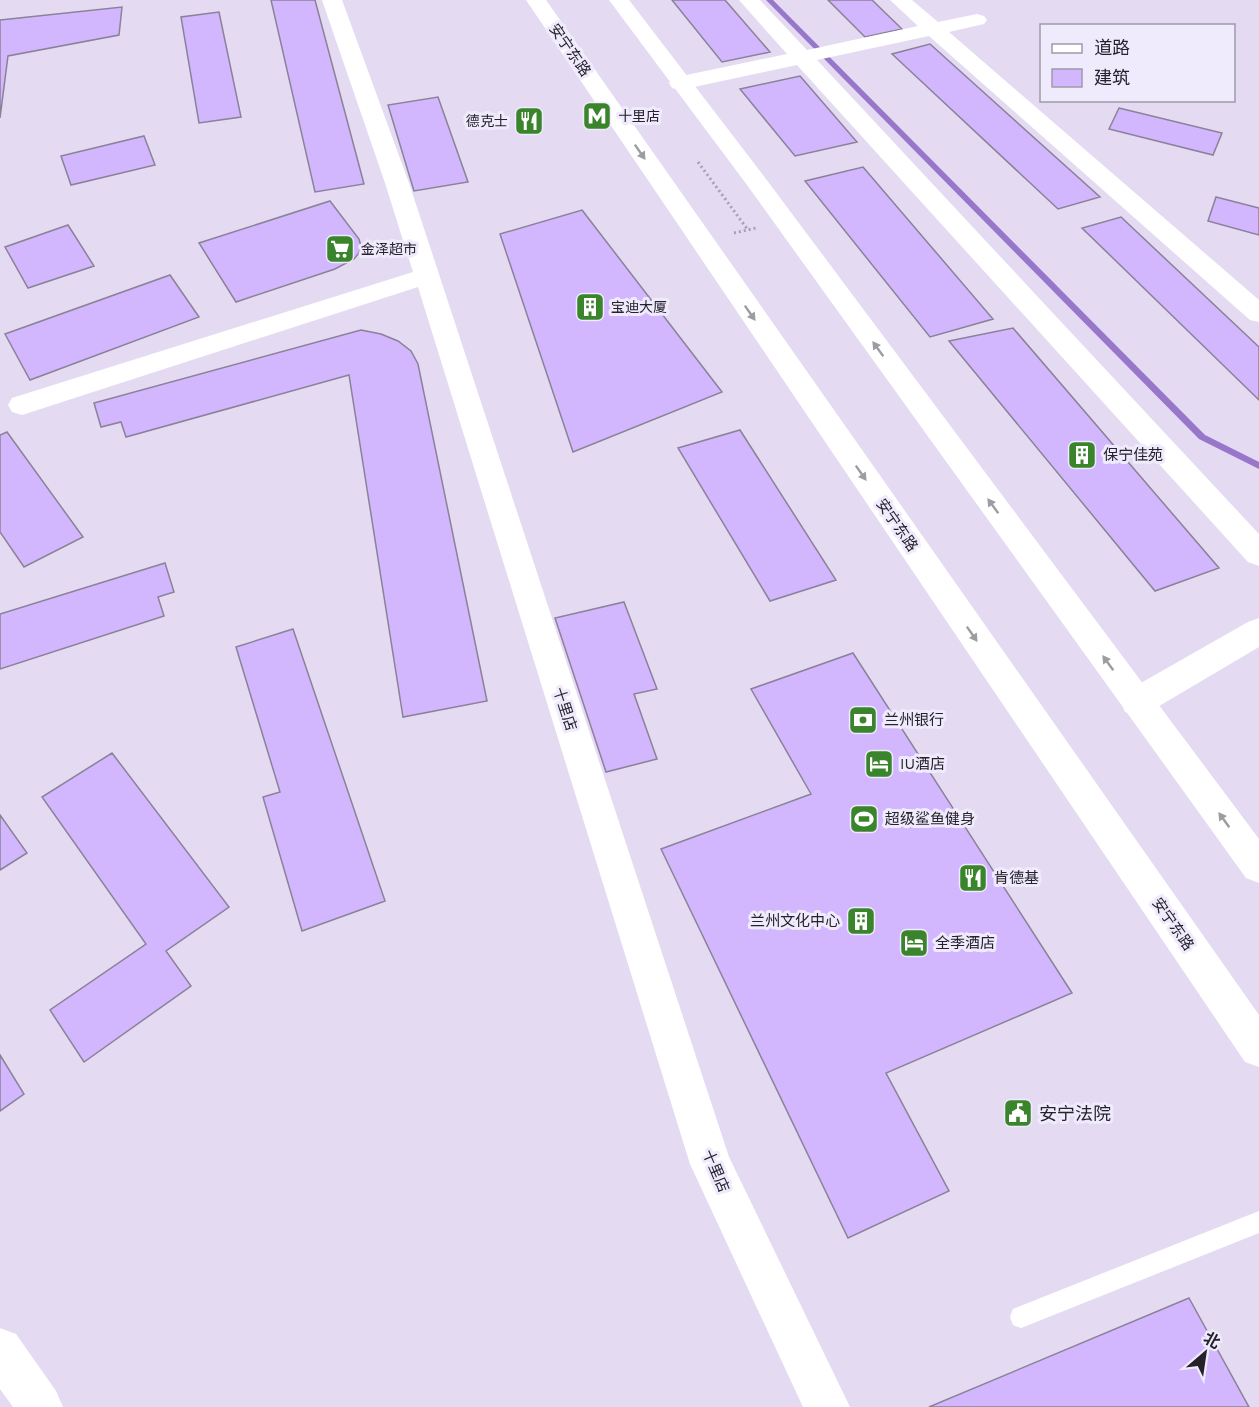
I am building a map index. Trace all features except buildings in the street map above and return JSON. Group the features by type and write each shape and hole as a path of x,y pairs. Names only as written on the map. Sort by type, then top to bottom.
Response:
{"street":[{"name":"十里店","path":"332,0 397,183 711,1164 827,1407"},
{"name":"安宁东路","path":"536,0 1259,1048"},
{"path":"619,0 755,180 1259,867"},
{"path":"749,0 804,56 1259,554"},
{"path":"900,0 1259,314"},
{"path":"680,82 977,20"},
{"path":"22,405 426,276"},
{"path":"1137,702 1259,631"},
{"path":"0,1350 40,1407"}],"lane":[{"path":"1021,1317 1259,1222"}],"path":[{"path":"698,162 748,230"},
{"path":"728,235 762,227"}],"waterway":[{"path":"769,0 1202,437 1259,466"}],"place":[{"name":"十里店","path":"597,116"},
{"name":"德克士","path":"529,121"},
{"name":"金泽超市","path":"340,249"},
{"name":"宝迪大厦","path":"590,307"},
{"name":"保宁佳苑","path":"1082,455"},
{"name":"兰州银行","path":"863,720"},
{"name":"IU酒店","path":"879,764"},
{"name":"超级鲨鱼健身","path":"864,819"},
{"name":"肯德基","path":"973,878"},
{"name":"兰州文化中心","path":"861,921"},
{"name":"全季酒店","path":"914,943"},
{"name":"安宁法院","path":"1018,1113"}]}
